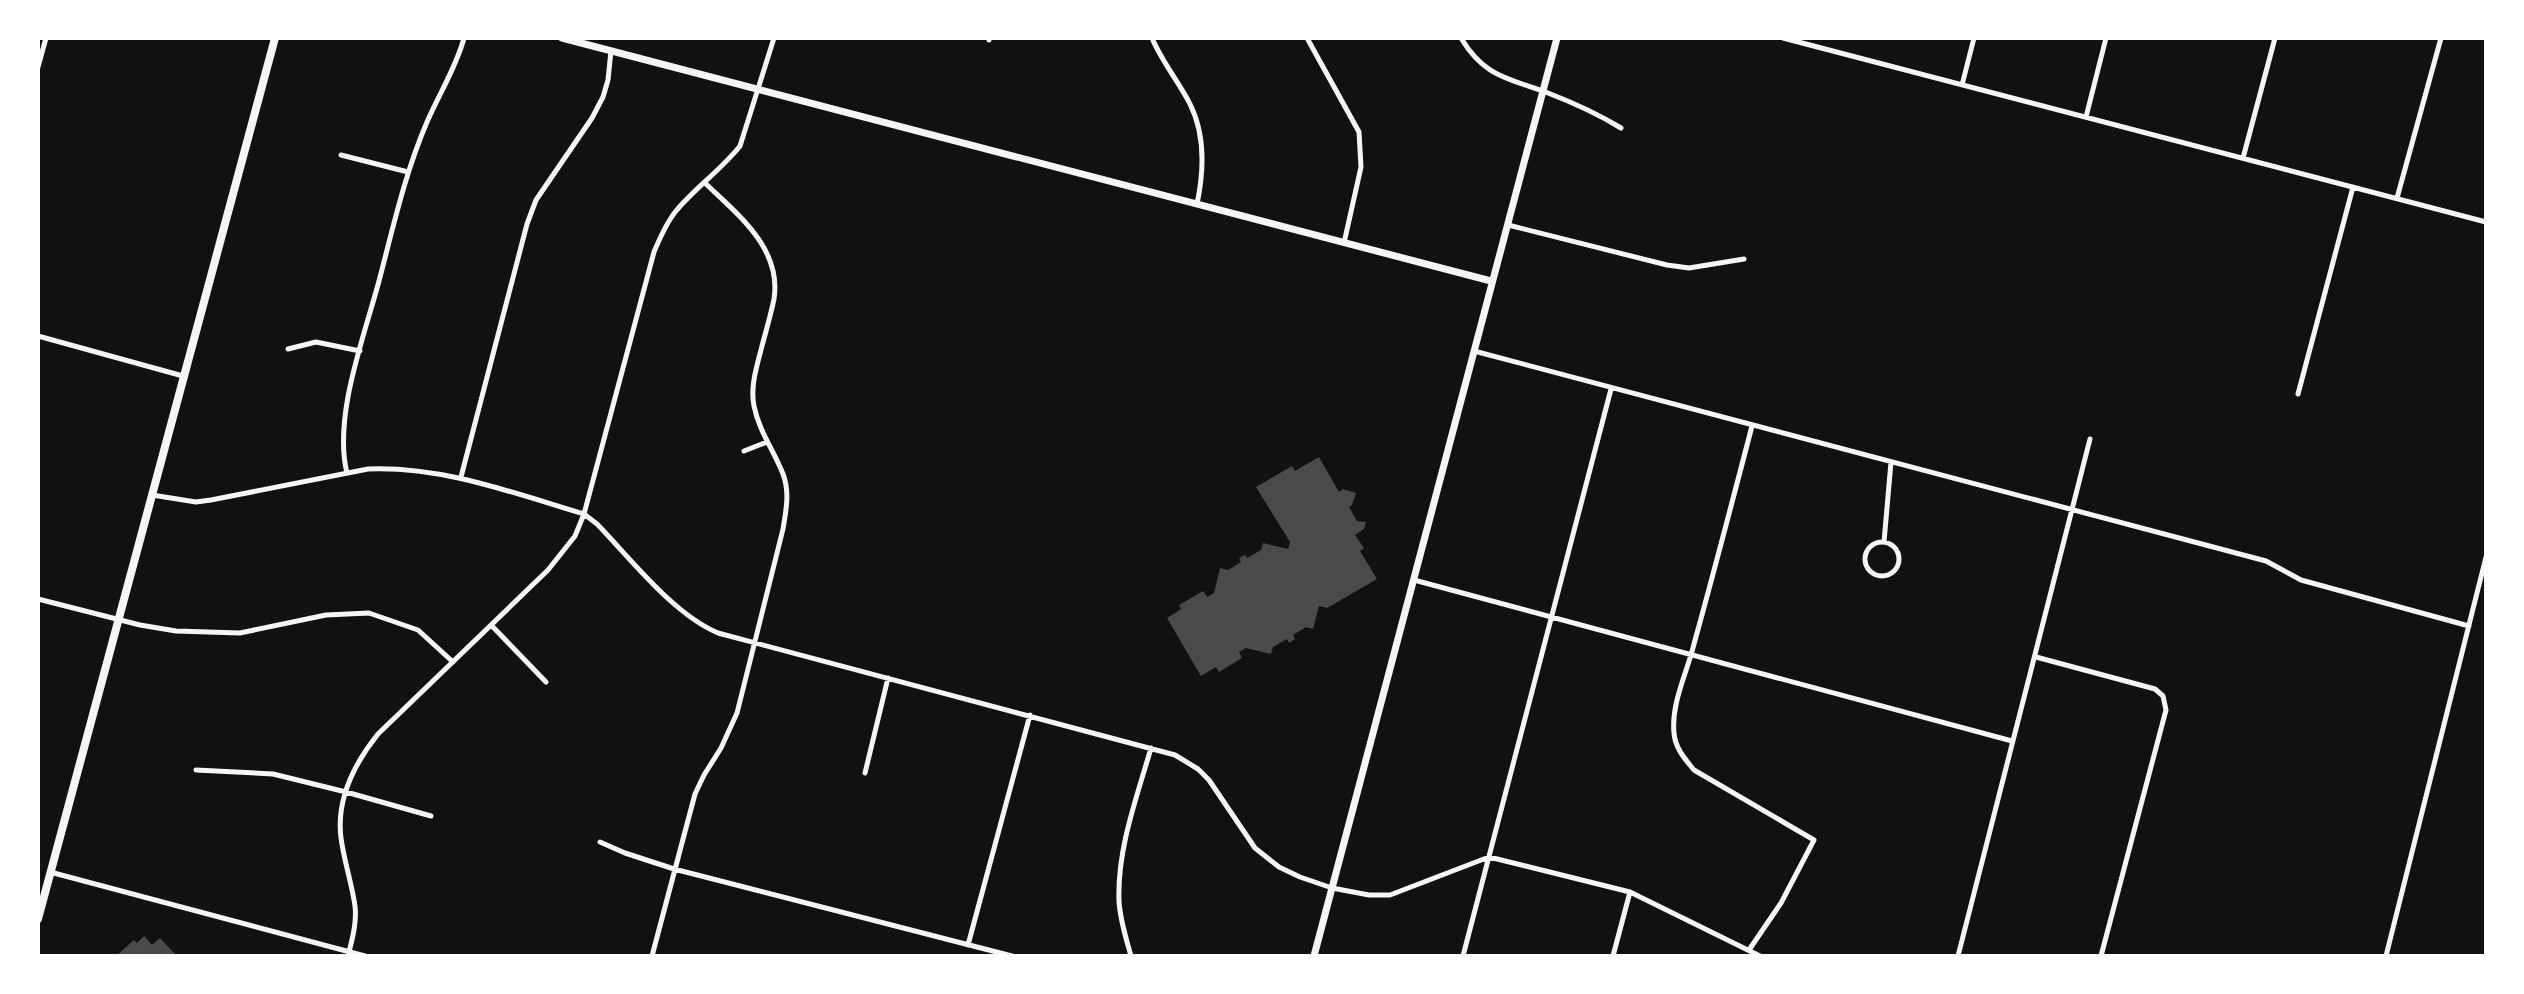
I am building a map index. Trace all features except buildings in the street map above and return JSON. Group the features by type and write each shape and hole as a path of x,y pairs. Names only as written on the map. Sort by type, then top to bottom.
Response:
{"main road":[{"path":"38,919 275,38"}],"street":[{"path":"38,67 46,38"},
{"path":"347,473 343,458 345,411 408,172 426,123 460,54 464,38"},
{"path":"562,38 1491,281"},
{"path":"349,954 355,928 355,909 341,836 341,812 352,772 378,734 492,626 565,551 575,536 584,514 654,252 676,211 740,146 774,38"},
{"path":"1152,38 1191,105 1199,128 1204,166 1197,204"},
{"path":"1307,38 1359,132 1361,167 1344,243"},
{"path":"1461,38 1470,53 1492,73 1596,113 1621,128"},
{"path":"1314,956 1557,38"},
{"path":"1783,38 1808,41 1962,85 2486,222"},
{"path":"1962,85 1974,38"},
{"path":"2086,117 2106,38"},
{"path":"2243,158 2275,38"},
{"path":"2397,198 2441,38"},
{"path":"461,477 527,224 536,200 603,97 611,51"},
{"path":"341,155 408,172"},
{"path":"652,956 695,794 737,713 752,642 783,529 787,501 784,476 767,442 754,405 753,381 774,298 775,278 767,251 705,183"},
{"path":"2298,394 2353,187"},
{"path":"1507,225 1667,265 1689,268 1744,259"},
{"path":"38,336 183,376"},
{"path":"288,349 316,342 360,351"},
{"path":"1474,351 2266,561 2301,580 2469,626"},
{"path":"1463,956 1611,389"},
{"path":"1749,950 1781,903 1814,840 1694,770 1680,753 1674,736 1674,719 1675,705 1752,426"},
{"path":"1958,956 2090,439"},
{"path":"744,451 767,442"},
{"path":"1884,542 1891,462"},
{"path":"151,495 196,502 368,469 391,468 461,477 584,514 701,626 1175,755 1198,769 1218,791 1255,848 1266,858 1300,877 1332,888 1369,895 1390,895 1489,857 1630,892 1760,956"},
{"path":"1884,542 1897,552 1898,563 1888,575 1877,575 1868,569 1865,559 1873,545 1884,542"},
{"path":"2386,956 2486,557"},
{"path":"1413,579 2012,741"},
{"path":"38,599 176,631 240,633 326,615 369,613 418,630 453,662"},
{"path":"492,626 546,682"},
{"path":"2035,657 2155,689 2165,702 2166,710 2101,956"},
{"path":"865,773 888,678"},
{"path":"968,945 1030,715"},
{"path":"1131,956 1122,921 1119,876 1124,846 1151,748"},
{"path":"196,770 273,774 431,816"},
{"path":"600,842 674,869 1012,956"},
{"path":"50,872 365,956"},
{"path":"1613,956 1630,892"}]}
